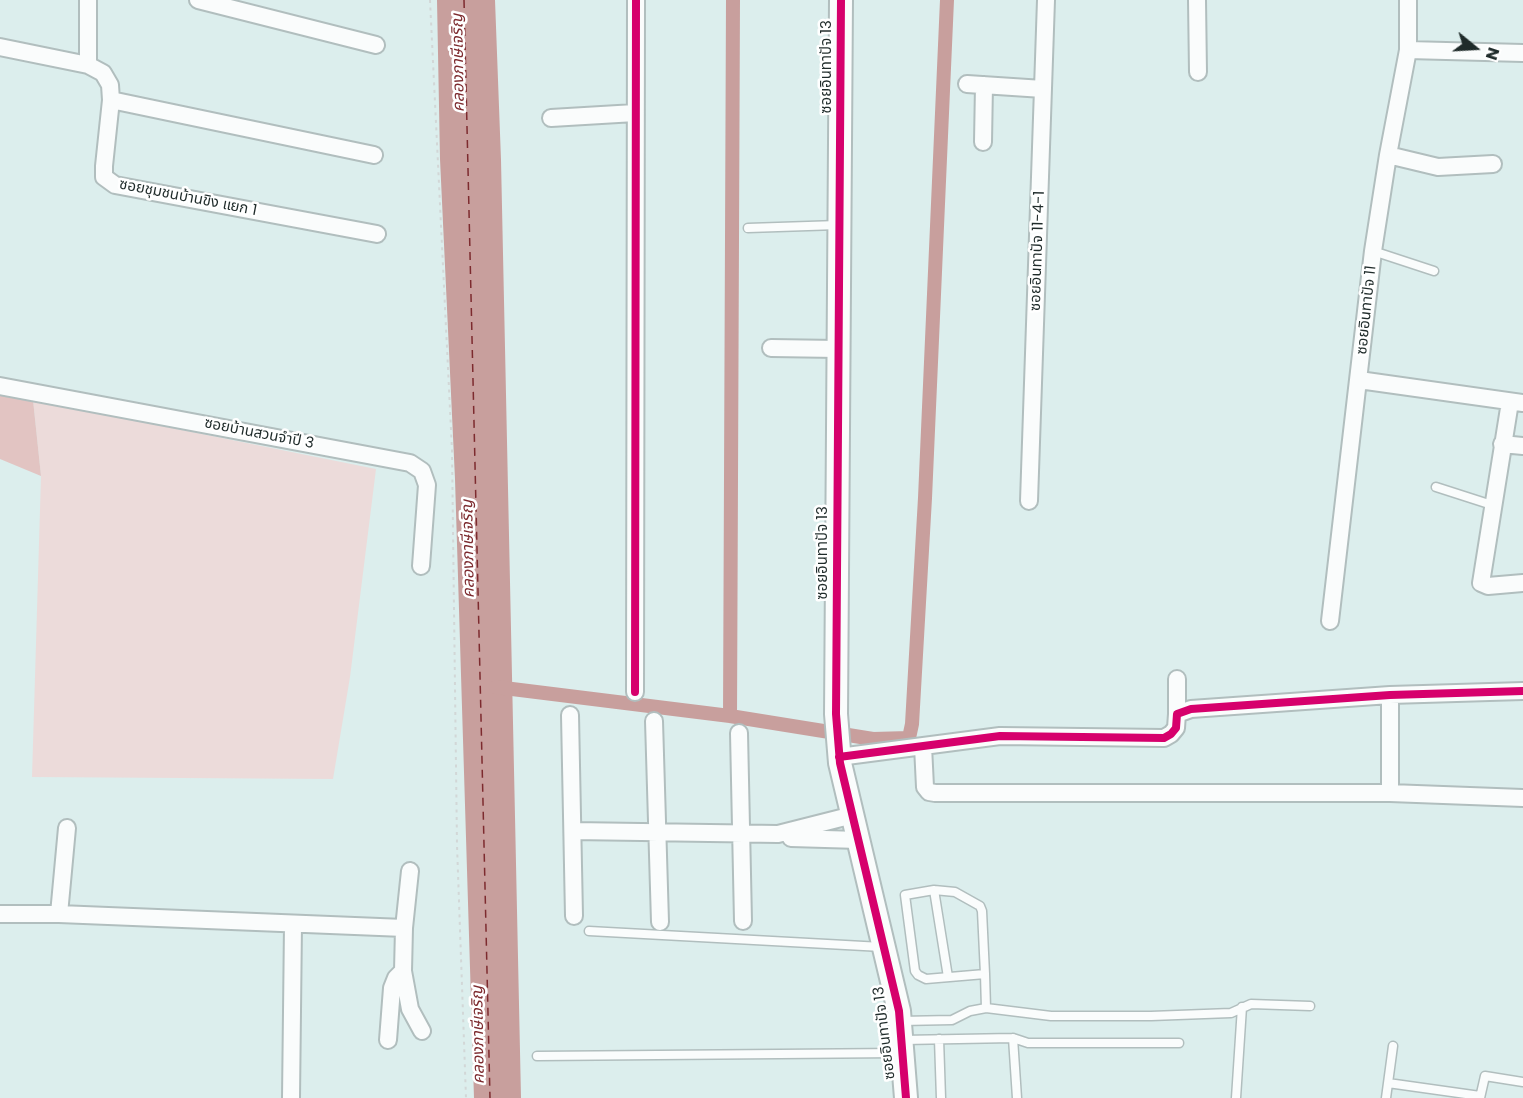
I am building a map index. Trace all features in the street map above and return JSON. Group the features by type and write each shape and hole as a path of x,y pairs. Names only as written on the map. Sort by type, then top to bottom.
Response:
{"street":[{"path":"0,48 88,65 88,0"},
{"path":"635,692 636,0"},
{"name":"ซอยอินทาปัจ 13","path":"841,0 838,743 885,947 902,1038 906,1098"},
{"name":"ซอยอินทาปัจ 11-4-1","path":"1029,501 1046,0"},
{"path":"1197,0 1198,72"},
{"name":"ซอยอินทาปัจ 11","path":"1330,621 1373,251 1408,51 1408,0"},
{"path":"203,1 376,45"},
{"path":"1408,51 1523,53"},
{"name":"ซอยชุมชนบ้านขิง แยก 1","path":"88,65 103,73 110,85 111,100 104,177 115,184 377,234"},
{"path":"967,84 1043,89"},
{"path":"983,142 984,85"},
{"path":"111,100 374,155"},
{"path":"551,118 635,113"},
{"path":"1388,155 1438,167 1493,164"},
{"path":"771,348 838,349"},
{"path":"1359,380 1516,402 1502,444 1482,583 1488,586 1523,583"},
{"name":"ซอยบ้านสวนจำปี 3","path":"0,386 410,463 422,471 427,484 422,566"},
{"path":"1502,444 1523,447"},
{"path":"838,743 923,746 1000,736 1164,738 1176,728 1177,679"},
{"path":"1177,714 1191,709 1390,695 1523,691"},
{"path":"1390,695 1390,793"},
{"path":"570,715 574,916"},
{"path":"654,721 660,922"},
{"path":"739,733 743,921"},
{"path":"923,746 925,787 935,793 1390,793 1523,798"},
{"path":"573,831 778,834 853,815"},
{"path":"59,915 67,828"},
{"path":"778,834 791,838 859,840"},
{"path":"410,871 404,928 403,971 410,1009 422,1031"},
{"path":"0,914 404,928"},
{"path":"291,1098 293,925"},
{"path":"388,1040 392,988 396,978 403,971"}],"lane":[{"path":"748,228 839,225"},
{"path":"1373,251 1434,271"},
{"path":"1436,487 1492,505"},
{"path":"934,890 948,977"},
{"path":"985,974 926,979 918,975 915,971 904,896 934,890 955,891 980,906 985,974 986,1008"},
{"path":"589,931 885,947"},
{"path":"902,1038 970,1011 986,1008 1051,1016 1151,1016 1231,1013 1251,1004 1310,1006"},
{"path":"1236,1098 1242,1007"},
{"path":"537,1056 902,1038 939,1040 1013,1038 1028,1043 1179,1043"},
{"path":"1013,1038 1017,1098"},
{"path":"939,1040 941,1098"},
{"path":"1386,1098 1393,1046"},
{"path":"1388,1083 1480,1097 1485,1076 1523,1082"}],"path":[{"path":"430,0 452,450 457,844 466,1098"}],"shaded area":[{"path":"0,394 33,400 41,476 0,459"},
{"path":"33,400 376,469 350,677 333,779 32,777 41,476"}],"water":[{"name":"คลองภาษีเจริญ","path":"437,0 495,0 501,160 521,1098 474,1098 455,479 440,159"}],"waterway":[{"path":"730,716 733,0"},
{"path":"496,687 730,716 873,739 909,738 912,724 925,498 947,0"}],"ferry route":[{"path":"464,0 490,1098"}],"cycle path":[{"path":"635,692 636,0"},
{"path":"841,0 836,714 840,763 899,1011 906,1098"},
{"path":"839,757 1000,736 1164,738 1176,728 1177,714 1191,709 1390,695 1523,691"}]}
